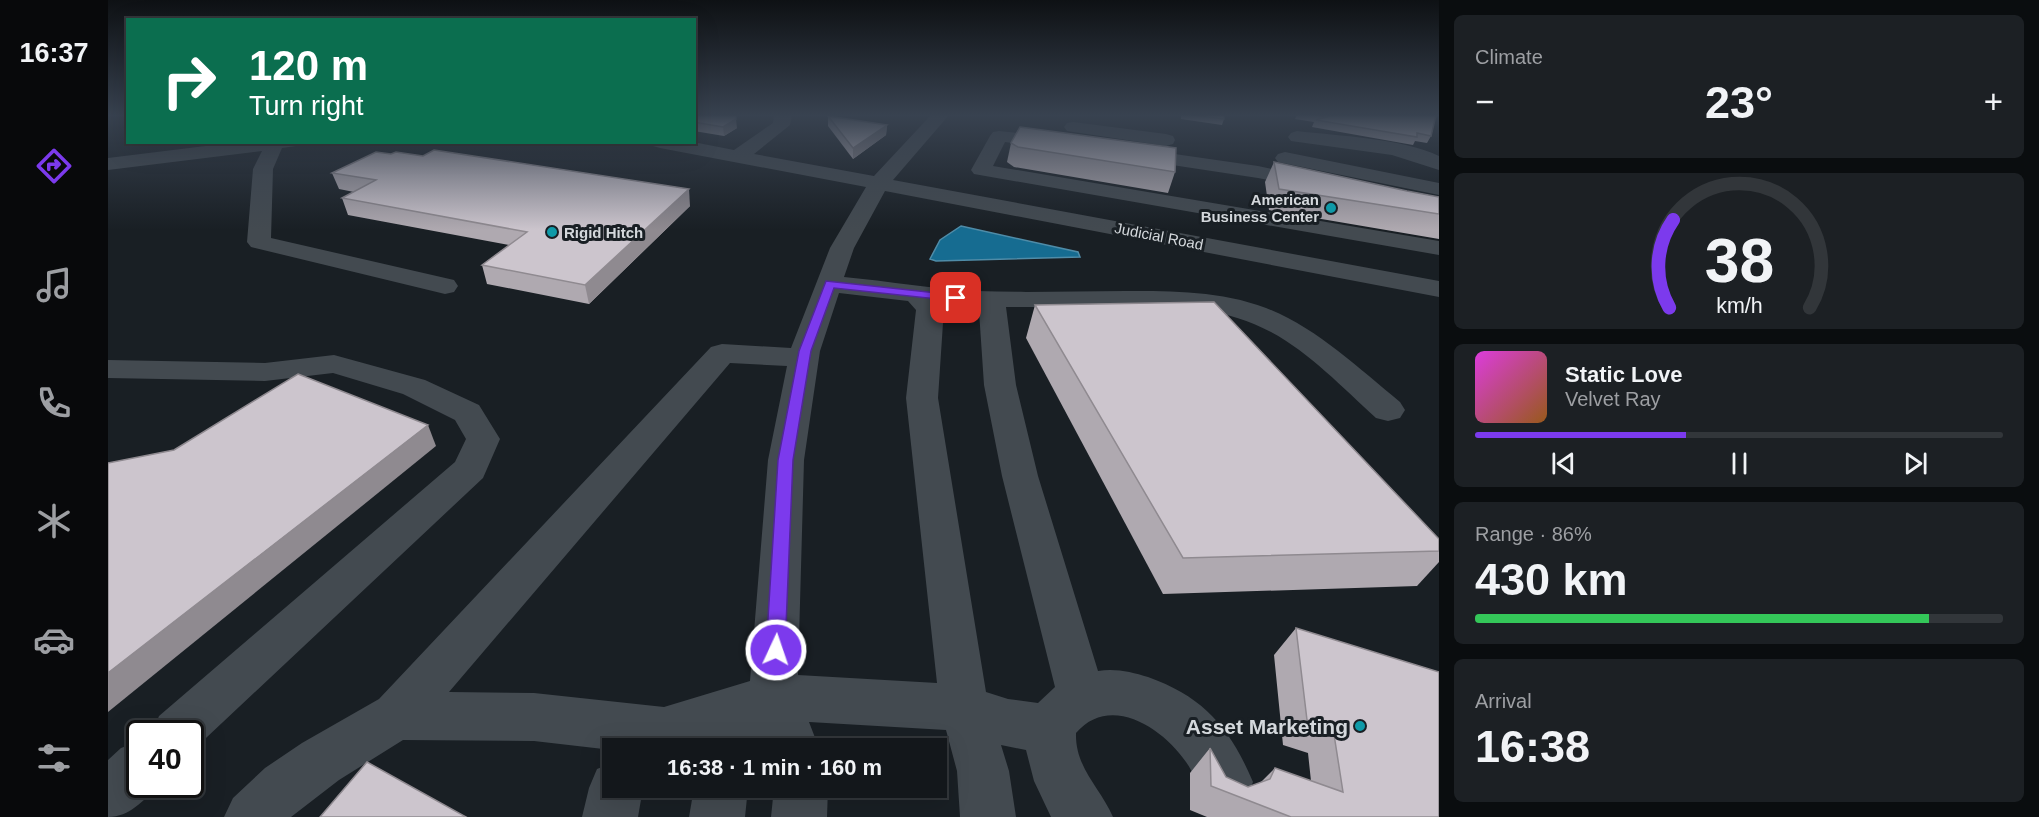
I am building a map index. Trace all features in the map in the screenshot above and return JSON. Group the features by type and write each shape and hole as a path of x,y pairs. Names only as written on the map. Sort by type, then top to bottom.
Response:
{"street":[{"path":"108,164 198,153"},
{"path":"275,153 263,170 259,242 445,286"},
{"name":"Judicial Road","path":"717,153 1439,289"},
{"path":"737,157 742,153"},
{"path":"790,738 773,697 786,460 804,358 842,248 878,184 906,153"},
{"path":"990,153 981,170 1439,248"},
{"path":"1127,153 1215,165 1338,189"},
{"path":"1254,153 1372,174 1439,189"},
{"path":"1406,153 1426,157 1439,164"},
{"path":"1215,165 1215,210"},
{"path":"1066,219 1079,187"},
{"path":"830,284 888,289 917,295 976,299 1184,299 1216,302 1268,318 1302,339 1388,410"},
{"path":"917,295 926,301 930,308 922,398 964,708 983,771 988,817"},
{"path":"976,299 988,303 993,308 1000,385 1066,714"},
{"path":"252,817 266,802 326,758 397,716 722,353 804,358"},
{"path":"108,369 265,372 334,364 414,387 467,413 483,440 470,469 192,720"},
{"path":"1085,817 1067,795 1056,766 1050,740 1066,714 1093,693 1117,692 1143,698 1170,711 1194,731 1213,755 1226,782"},
{"path":"744,738 773,697"},
{"path":"397,716 534,717 625,738 664,732 773,697 964,708 1008,723 1066,714"},
{"path":"108,795 126,779"},
{"path":"610,817 613,798"},
{"path":"717,817 720,798"},
{"path":"799,817 800,798"}],"water":[{"path":"961,226 1078,252 1080,257 936,261 930,259 940,240"}],"building":[{"name":"Rigid Hitch","path":"374,153 423,156 428,153 454,153 689,189 585,285 482,265 527,232 342,198 376,180 332,173"},
{"path":"1056,153 1176,153 1175,172"},
{"path":"1274,162 1439,197 1439,214 1279,189"},
{"path":"1214,302 1439,539 1439,551 1183,558 1035,305"},
{"path":"298,374 428,425 108,673 108,463 174,450"},
{"name":"Asset Marketing","path":"1296,628 1439,672 1439,817 1291,817 1211,786 1210,748 1226,777 1248,787 1270,779 1275,768 1343,792 1333,728 1307,720"},
{"path":"367,762 466,817 320,817"}],"place":[{"name":"American Business Center","path":"1331,208"},
{"name":"Rigid Hitch","path":"552,232"},
{"name":"Asset Marketing","path":"1360,726"}],"route":[{"path":"776,650 786,460 805,351 830,284 956,298"}]}
